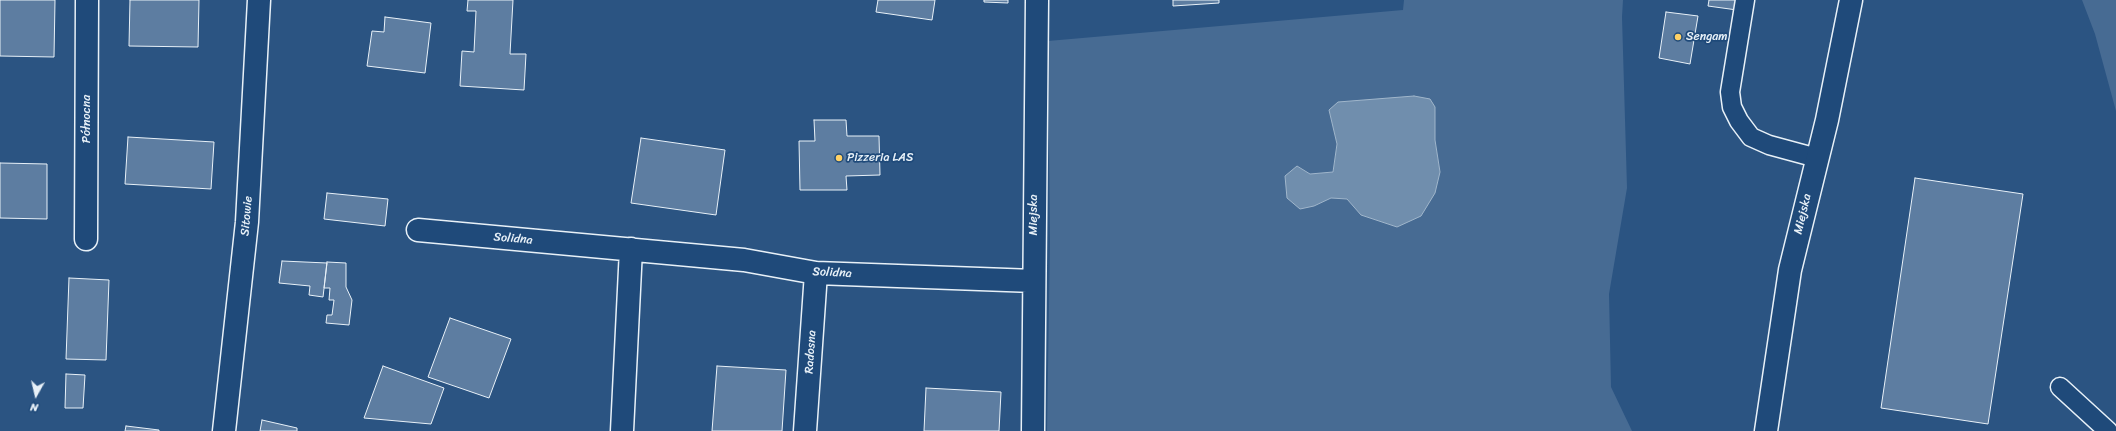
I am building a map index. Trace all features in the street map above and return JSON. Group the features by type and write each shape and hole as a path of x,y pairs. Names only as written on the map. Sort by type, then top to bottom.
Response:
{"street":[{"name":"Północna","path":"86,239 87,0"},
{"name":"Sitowie","path":"224,431 247,222 259,0"},
{"name":"Miejska","path":"1033,431 1037,0"},
{"name":"Miejska","path":"1766,431 1790,270 1827,120 1851,0"},
{"name":"Solidna","path":"418,230 744,260 816,273 1034,281"},
{"path":"622,431 631,249"},
{"name":"Radosna","path":"805,431 816,273"}],"lane":[{"path":"1745,0 1730,92 1732,107 1739,121 1751,137 1769,145 1817,158"},
{"path":"2060,387 2108,431"}],"shaded area":[{"path":"1404,0 1623,0 1622,17 1627,188 1609,294 1611,387 1632,431 1047,431 1050,242 1048,41 1403,10","holes":["1435,107 1435,140 1440,172 1361,215 1347,199 1331,198 1314,206 1297,166 1310,174 1333,172 1337,144 1329,110"]},
{"path":"2082,0 2116,0 2116,111 2095,34"},
{"path":"1414,96 1430,99 1435,107 1435,140 1440,172 1435,193 1421,216 1397,227 1361,215 1347,199 1331,198 1314,206 1300,209 1287,198 1285,176 1297,166 1310,174 1333,172 1337,144 1329,110 1338,102"}],"building":[{"path":"0,0 55,0 54,57 0,56"},
{"path":"130,0 199,0 198,47 129,46"},
{"path":"468,0 513,0 510,54 526,54 524,90 460,86 462,51 474,52 476,11 467,11"},
{"path":"878,0 935,0 932,20 876,12"},
{"path":"984,0 1008,0 1008,3 984,2"},
{"path":"1173,0 1219,0 1219,3 1173,6"},
{"path":"1709,0 1738,0 1737,10 1708,6"},
{"name":"Sengam","path":"1666,12 1698,16 1690,64 1659,58"},
{"path":"385,17 431,23 425,73 367,66 372,31 384,32"},
{"name":"Pizzeria LAS","path":"814,120 846,120 847,136 879,136 880,175 846,176 847,190 800,190 799,141 815,141"},
{"path":"128,137 214,142 211,189 125,184"},
{"path":"641,138 725,150 716,215 631,203"},
{"path":"0,163 47,164 47,219 0,218"},
{"path":"1915,178 2023,194 1988,424 1881,408"},
{"path":"327,193 388,199 385,226 324,219"},
{"path":"282,261 327,263 323,297 309,295 310,286 279,283"},
{"path":"327,262 346,263 346,287 352,300 349,325 326,323 327,315 332,315 334,300 329,300 330,288 324,288"},
{"path":"69,278 109,280 106,360 66,359"},
{"path":"450,318 511,339 489,398 428,377"},
{"path":"383,366 444,388 431,424 364,418"},
{"path":"717,366 786,370 782,431 712,431"},
{"path":"66,374 85,375 83,408 65,408"},
{"path":"926,388 1001,392 999,431 924,431"},
{"path":"262,420 297,428 297,431 260,431"},
{"path":"126,426 159,430 159,431 125,431"}],"place":[{"name":"Sengam","path":"1678,37"},
{"name":"Pizzeria LAS","path":"839,158"}]}
